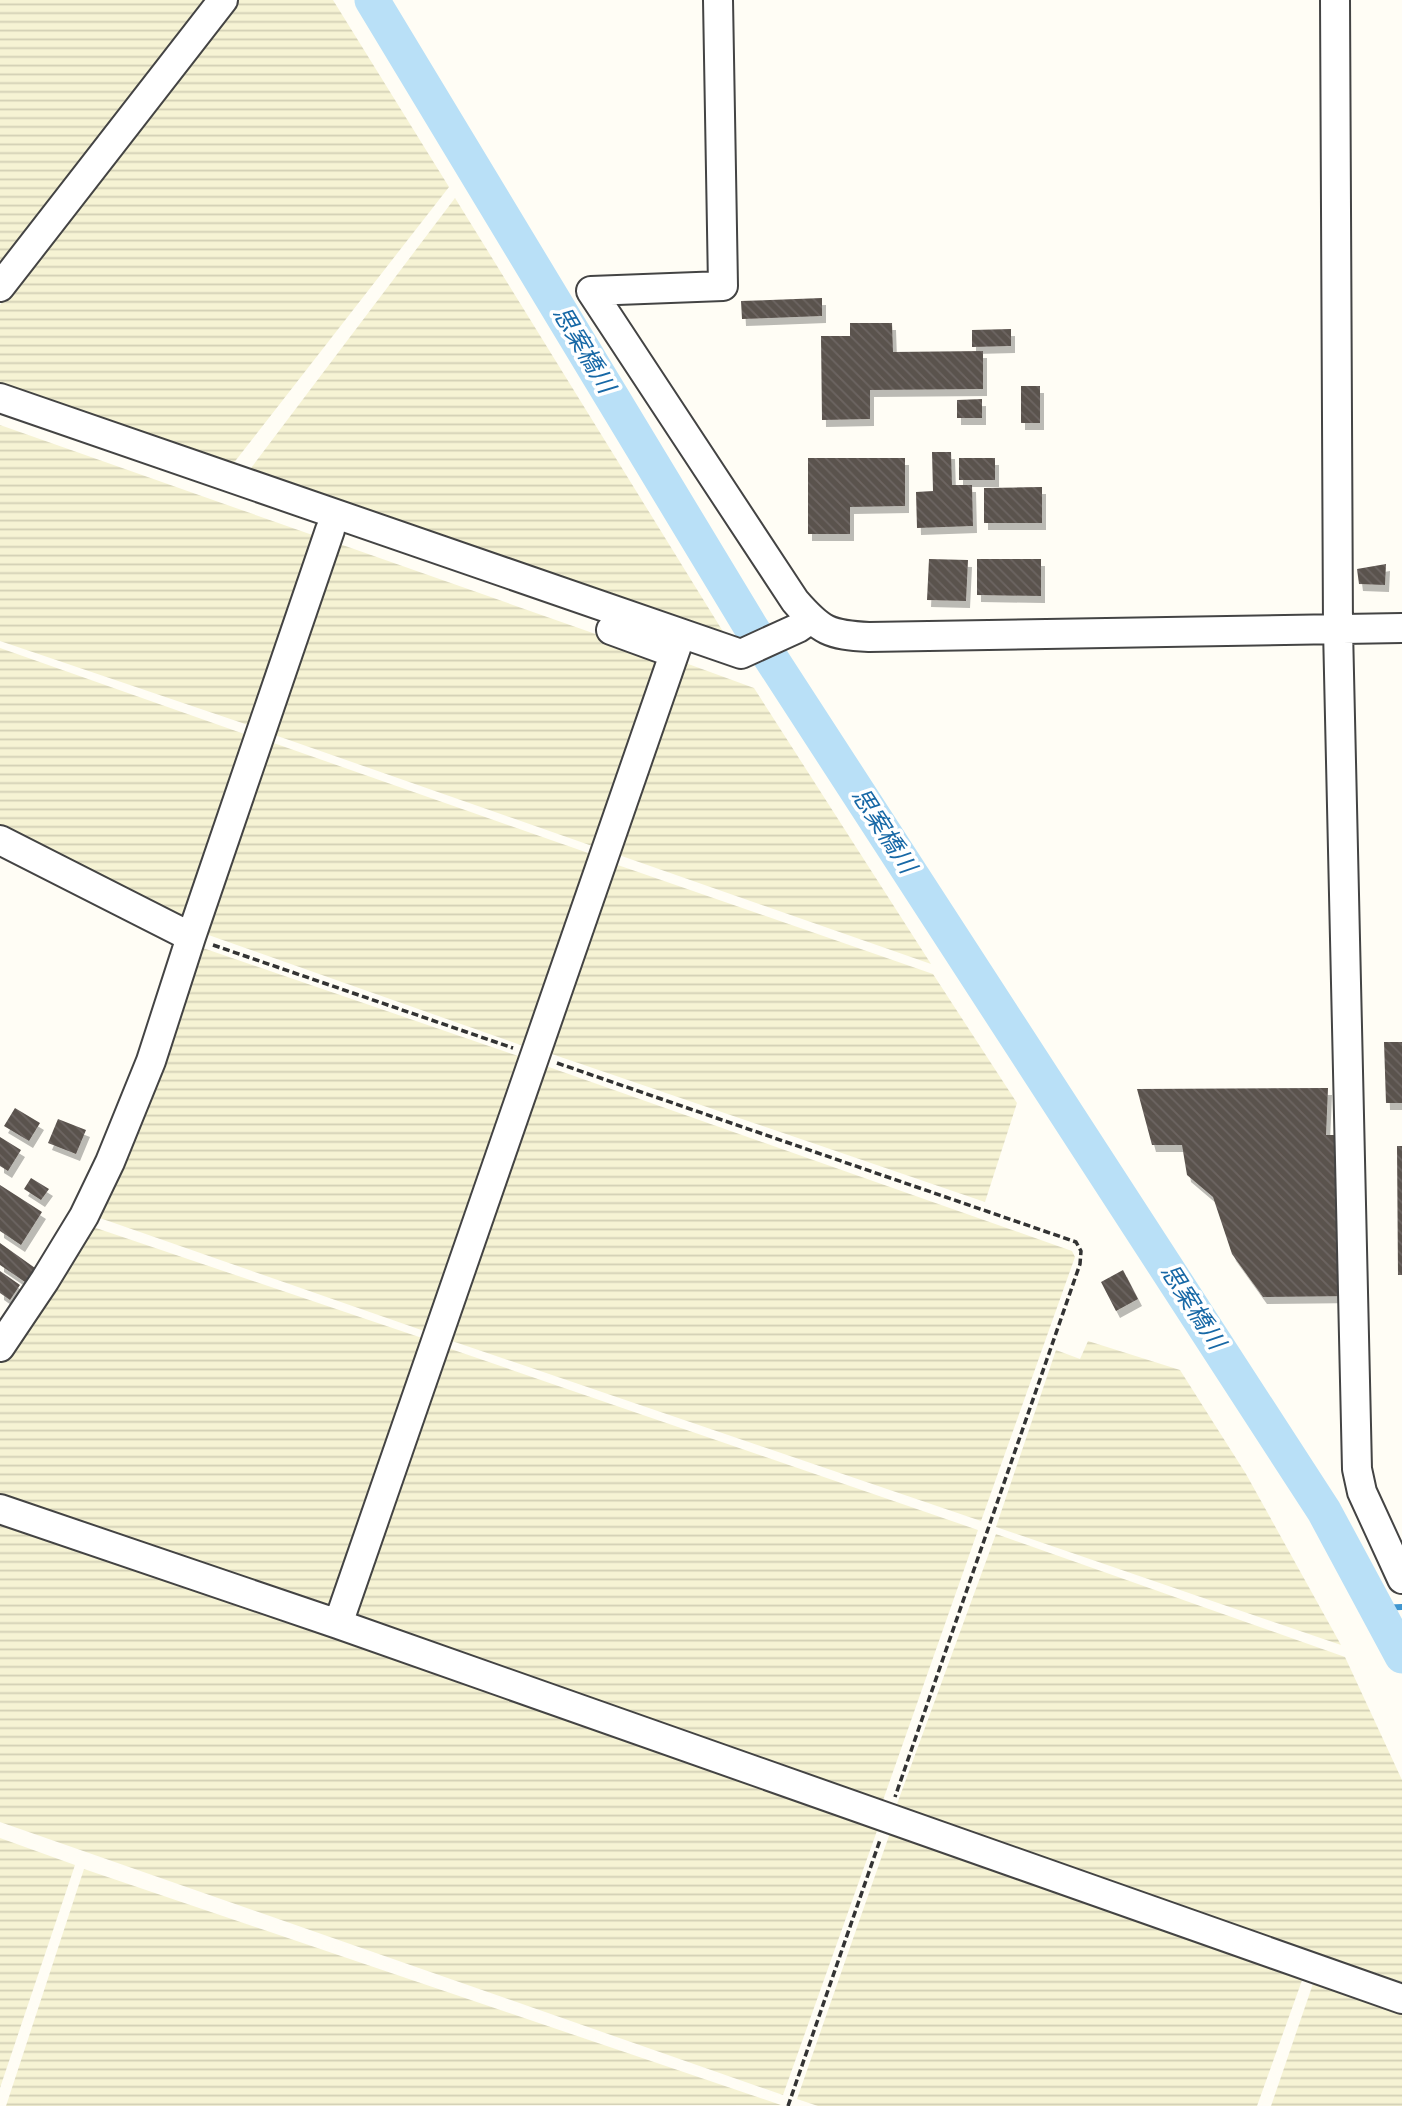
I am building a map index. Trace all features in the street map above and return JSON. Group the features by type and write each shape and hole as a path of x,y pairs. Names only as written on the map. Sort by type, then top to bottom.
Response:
{"street":[{"path":"0,287 223,0"},
{"path":"718,0 723,286 591,291 795,601 805,624"},
{"path":"1335,0 1338,629 1357,1469 1362,1492 1402,1579"},
{"path":"0,398 678,643"},
{"path":"0,414 330,530 678,643 741,654 805,624 843,636 869,637 1402,628"},
{"path":"0,1347 84,1216 110,1162 151,1061 330,530"},
{"path":"338,1624 678,643"},
{"path":"0,841 191,937"},
{"path":"0,1509 338,1624 1402,1999"}],"path":[{"path":"191,937 1076,1242 1081,1251 1080,1264 788,2106"}],"shaded area":[{"path":"0,0 215,0 0,277"},
{"path":"237,0 333,0 449,187 229,469 0,389 0,305"},
{"path":"455,198 727,638 248,472"},
{"path":"0,425 321,538 254,727 0,641"},
{"path":"334,542 664,658 598,848 269,733"},
{"path":"0,648 250,736 185,925 0,829"},
{"path":"680,661 754,688 931,964 613,853"},
{"path":"265,740 594,855 529,1048 200,932"},
{"path":"612,863 933,974 1017,1103 985,1202 543,1051"},
{"path":"197,946 524,1058 430,1333 94,1216"},
{"path":"543,1065 1072,1251 1075,1257 981,1521 446,1339"},
{"path":"90,1226 428,1340 332,1612 0,1498 0,1364 24,1332"},
{"path":"1088,1341 1180,1370 1246,1474 1341,1645 996,1527 1056,1350 1080,1359"},
{"path":"445,1347 978,1530 881,1806 348,1618"},
{"path":"0,1519 878,1828 783,2095 0,1822"},
{"path":"996,1534 1345,1657 1402,1780 1402,1982 902,1814 897,1804"},
{"path":"891,1830 1305,1972 1257,2106 818,2106 797,2099"},
{"path":"0,1838 75,1865 0,2088"},
{"path":"84,1869 781,2105 6,2106"},
{"path":"1316,1975 1402,2004 1402,2106 1271,2106"}],"building":[{"path":"822,298 822,316 742,319 741,301"},
{"path":"850,323 892,323 893,352 983,351 983,389 870,390 870,419 822,420 821,336 850,336"},
{"path":"1011,329 1011,346 972,347 972,330"},
{"path":"1021,386 1040,386 1040,423 1021,423"},
{"path":"982,399 982,418 957,418 957,400"},
{"path":"932,452 951,452 952,485 972,485 973,526 917,528 916,492 933,491"},
{"path":"808,458 905,458 905,506 850,507 850,534 808,534"},
{"path":"959,458 995,458 995,480 959,480"},
{"path":"1042,487 1042,523 984,523 984,488"},
{"path":"929,559 968,560 966,601 927,600"},
{"path":"977,559 1041,559 1041,596 977,595"},
{"path":"1386,564 1385,585 1359,584 1357,569"},
{"path":"1384,1042 1402,1042 1402,1103 1386,1103"},
{"path":"1328,1088 1326,1135 1348,1135 1355,1296 1263,1297 1232,1254 1213,1197 1187,1175 1182,1145 1152,1145 1137,1089"},
{"path":"15,1108 40,1123 29,1141 4,1126"},
{"path":"58,1119 86,1130 76,1154 48,1143"},
{"path":"0,1137 21,1150 8,1171 0,1166"},
{"path":"1397,1146 1402,1146 1402,1275 1398,1275"},
{"path":"31,1178 49,1189 41,1200 24,1189"},
{"path":"0,1185 42,1212 21,1245 0,1231"},
{"path":"0,1243 35,1268 25,1282 0,1265"},
{"path":"1123,1270 1138,1299 1116,1311 1101,1282"},
{"path":"0,1271 20,1285 10,1300 0,1293"}],"waterway":[{"name":"思案橋川","path":"372,0 752,629 1324,1511 1402,1656"},
{"path":"1377,1608 1402,1607"}]}
